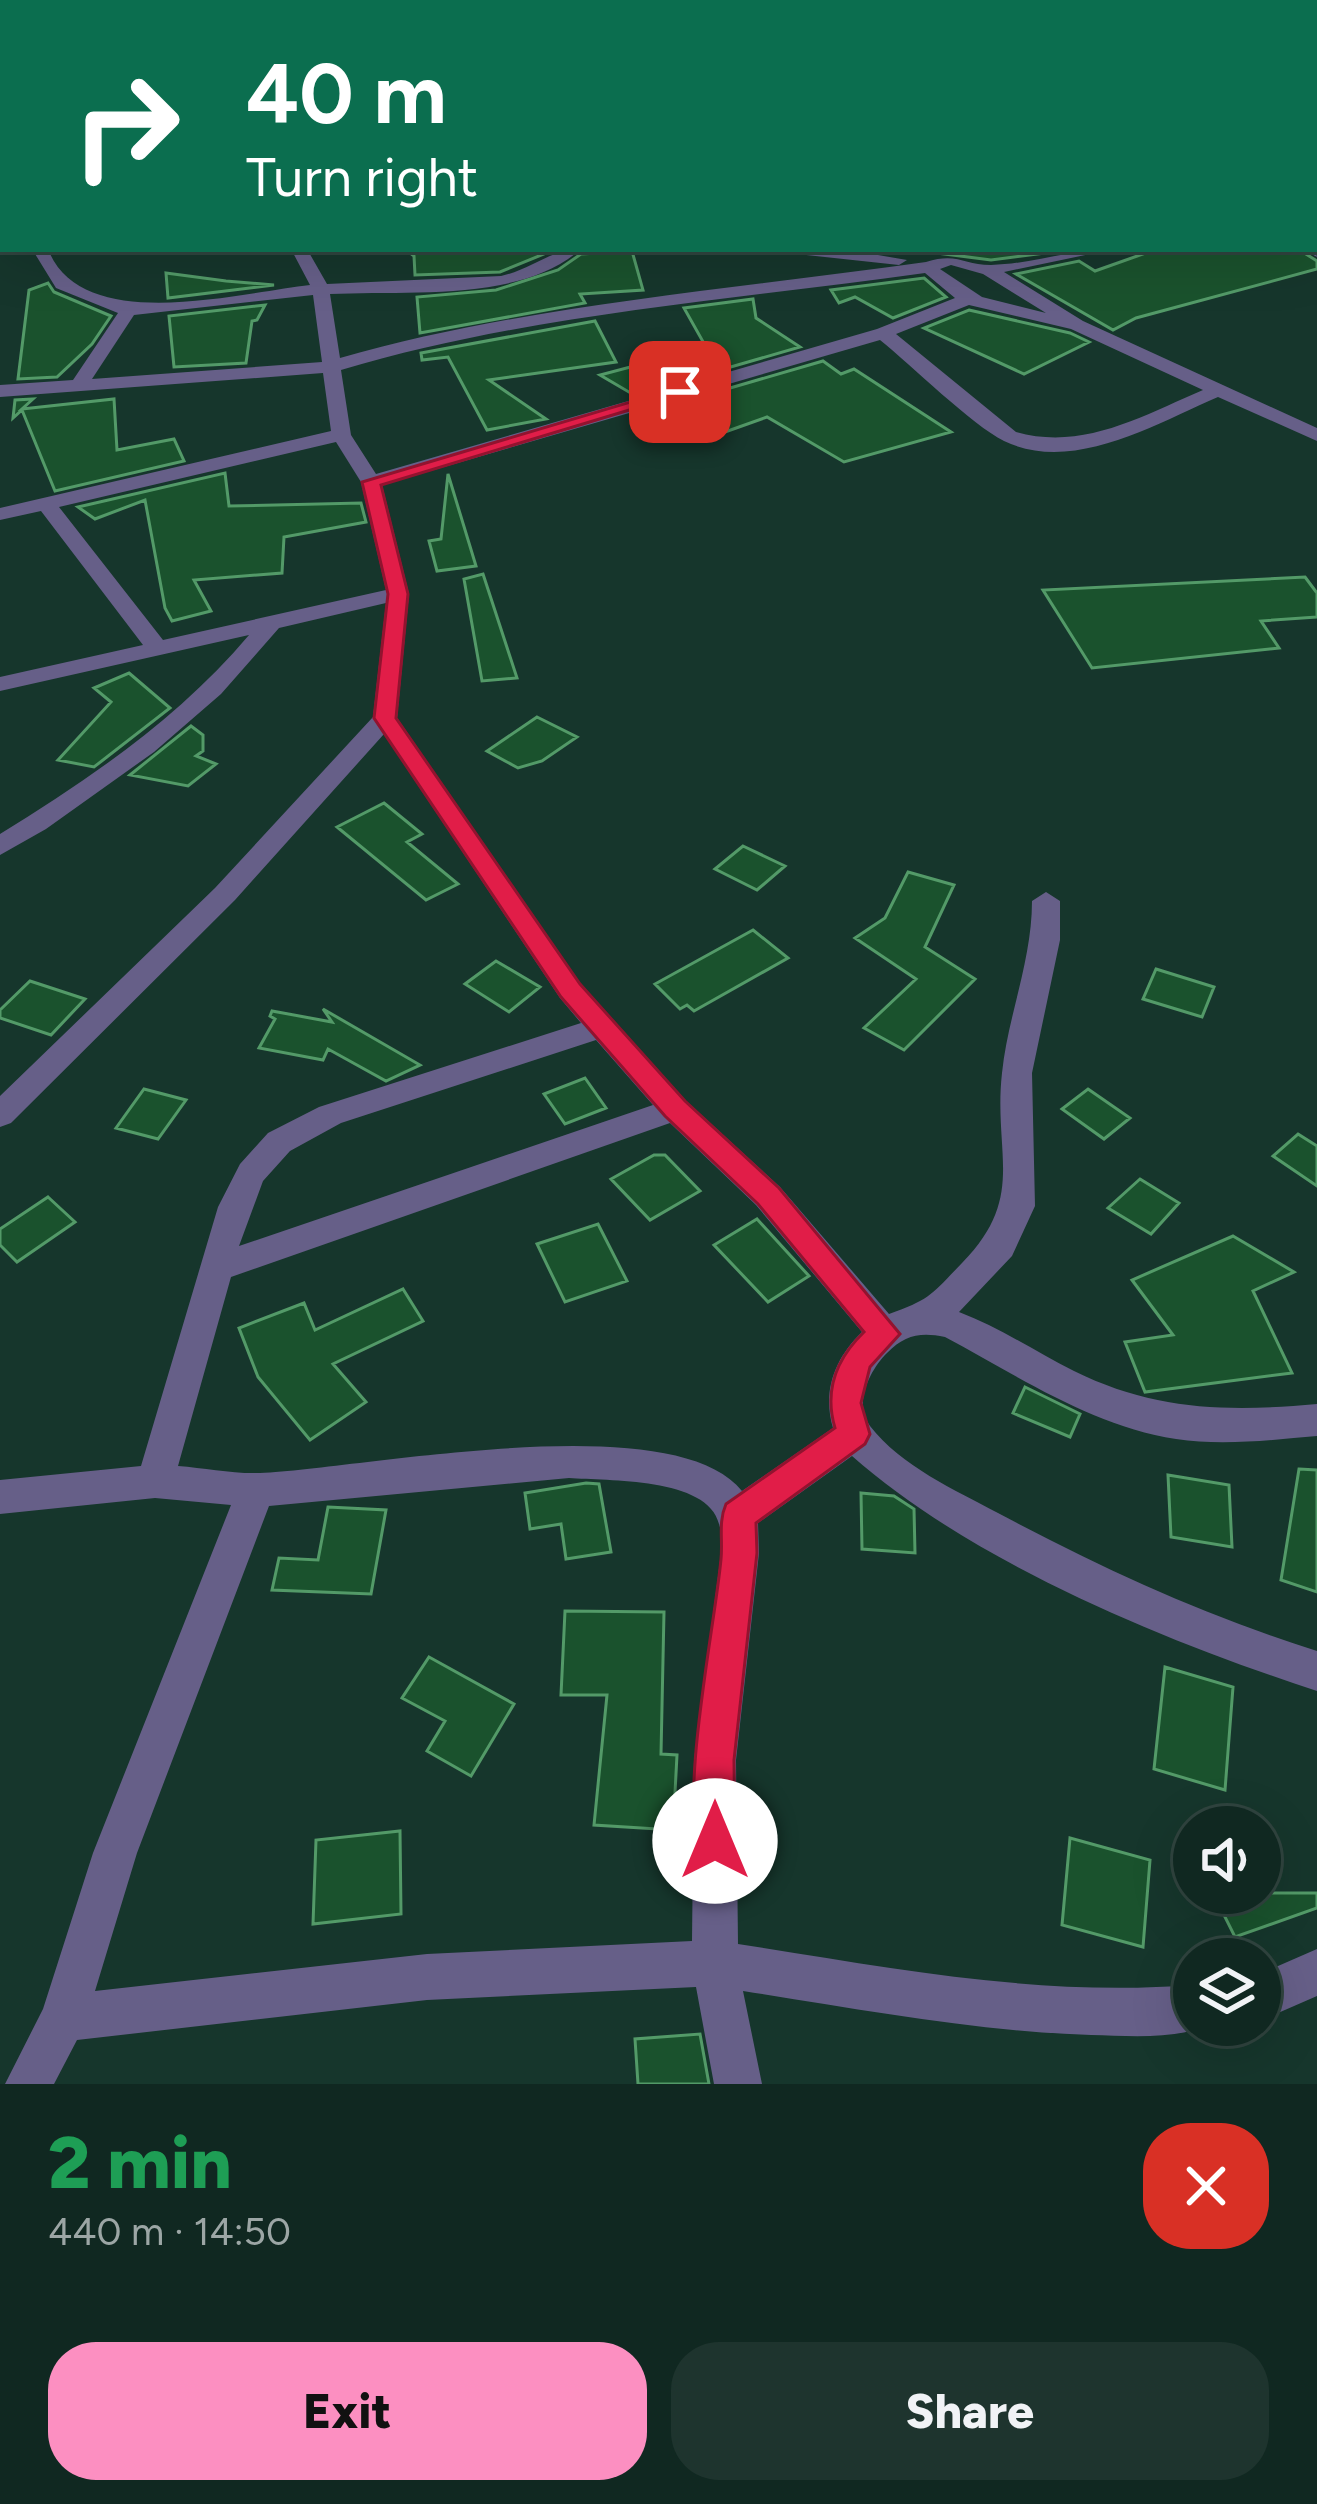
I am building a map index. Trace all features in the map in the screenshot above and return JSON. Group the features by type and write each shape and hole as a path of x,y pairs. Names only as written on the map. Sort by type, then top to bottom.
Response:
{"street":[{"path":"41,252 46,271 81,298 128,310 321,289 502,281 529,275 568,252"},
{"path":"2,1111 225,894 385,718 398,594 371,482 341,435 321,289 301,252"},
{"path":"838,252 932,259 989,270 1077,325 1317,435"},
{"path":"989,270 1089,252"},
{"path":"932,259 942,284 970,298 1077,325"},
{"path":"5,395 80,383 330,367 395,348 517,325 932,259"},
{"path":"371,482 883,334 970,298"},
{"path":"80,383 128,310"},
{"path":"883,334 1009,436 1033,446 1087,442 1220,389"},
{"path":"0,514 341,435"},
{"path":"46,504 159,650"},
{"path":"0,684 398,594"},
{"path":"0,846 56,811 218,688 270,624"},
{"path":"385,718 570,991 675,1109 768,1196 884,1334"},
{"path":"931,1318 1000,1246 1019,1206 1017,1073 1046,940 1046,901"},
{"path":"154,1481 234,1207 251,1173 279,1142 330,1115 602,1027"},
{"path":"217,1268 675,1109"},
{"path":"1317,1420 1241,1427 1174,1423 1126,1411 931,1318 903,1321 856,1360 844,1403 853,1434 914,1487 1106,1592 1249,1649 1317,1670"},
{"path":"738,1515 853,1434"},
{"path":"0,1497 154,1481 256,1490 569,1461 676,1470 719,1491 738,1515 740,1553 715,1760 715,1963 738,2084"},
{"path":"29,2084 63,2018 115,1853 256,1490"},
{"path":"63,2018 428,1977 715,1963 994,2008 1130,2013 1173,2010"},
{"path":"1281,1988 1317,1972"}],"building":[{"path":"409,252 549,252 500,272 415,275 414,256"},
{"path":"632,252 643,290 580,294 585,303 420,333 417,297 496,290 558,270 581,254"},
{"path":"949,252 1053,252 991,260 945,254"},
{"path":"1149,252 1303,252 1317,261 1317,269 1136,318 1113,330 1016,274 1079,261 1095,271"},
{"path":"166,273 226,281 274,285 168,298"},
{"path":"924,278 946,297 893,318 855,297 839,303 831,290"},
{"path":"48,283 54,292 111,316 92,344 57,377 18,379 29,290"},
{"path":"753,299 756,318 800,347 634,395 600,375 706,347 684,308"},
{"path":"265,305 252,321 246,363 174,367 169,316"},
{"path":"969,310 1070,333 1089,342 1024,374 924,328"},
{"path":"595,321 616,362 489,380 546,419 487,430 448,357 422,360 421,353"},
{"path":"823,361 841,374 854,369 951,432 844,462 767,417 708,438 658,409"},
{"path":"33,399 22,409 114,399 117,450 174,439 184,461 55,491 22,410 13,418 15,400"},
{"path":"225,473 229,506 361,503 366,522 284,537 282,573 194,580 211,611 172,621 165,608 145,500 95,519 78,507"},
{"path":"448,474 476,566 437,571 429,541 441,539"},
{"path":"483,574 517,678 482,681 464,579"},
{"path":"1305,577 1317,593 1317,617 1261,621 1279,648 1092,668 1043,590"},
{"path":"129,673 170,708 94,767 58,760 111,702 94,688"},
{"path":"537,717 577,737 542,761 518,768 487,751"},
{"path":"191,726 203,735 203,751 196,756 216,764 188,786 130,775"},
{"path":"384,803 422,834 407,842 458,884 426,900 337,827"},
{"path":"743,846 785,866 757,890 715,869"},
{"path":"908,872 954,885 925,947 975,979 904,1050 864,1028 916,979 855,938 885,918"},
{"path":"753,930 788,958 694,1011 687,1005 680,1009 655,984"},
{"path":"496,961 540,987 509,1012 465,984"},
{"path":"1156,969 1214,987 1202,1017 1143,999"},
{"path":"30,981 85,999 51,1035 0,1018 0,1010"},
{"path":"323,1009 420,1065 386,1081 328,1049 323,1060 259,1048 275,1019 270,1016 272,1011 332,1022"},
{"path":"585,1078 606,1108 565,1124 544,1094"},
{"path":"144,1089 186,1100 158,1139 116,1128"},
{"path":"1088,1089 1130,1118 1104,1139 1062,1109"},
{"path":"1298,1134 1317,1146 1317,1186 1273,1156"},
{"path":"654,1155 665,1155 700,1191 650,1220 611,1179"},
{"path":"1140,1179 1179,1203 1151,1234 1108,1208"},
{"path":"48,1197 75,1222 17,1262 0,1245 0,1229"},
{"path":"757,1219 809,1276 768,1302 714,1245"},
{"path":"598,1224 627,1281 565,1302 537,1244"},
{"path":"1233,1236 1294,1272 1253,1291 1292,1373 1145,1392 1125,1342 1173,1335 1132,1280"},
{"path":"403,1289 423,1321 333,1364 366,1402 310,1440 258,1377 239,1328 304,1303 315,1330"},
{"path":"1025,1387 1080,1414 1070,1437 1013,1413"},
{"path":"1299,1469 1317,1470 1317,1592 1281,1580"},
{"path":"1168,1475 1229,1485 1232,1547 1171,1537"},
{"path":"599,1484 611,1552 566,1559 561,1524 530,1529 525,1493"},
{"path":"861,1493 894,1496 914,1509 915,1553 862,1549"},
{"path":"328,1507 386,1510 371,1594 272,1590 279,1558 318,1560"},
{"path":"565,1611 664,1612 661,1754 677,1755 673,1830 594,1825 607,1695 561,1695"},
{"path":"429,1657 514,1704 471,1776 427,1751 445,1721 402,1698"},
{"path":"1165,1667 1233,1687 1225,1790 1154,1769"},
{"path":"400,1831 401,1914 313,1924 316,1840"},
{"path":"1070,1838 1150,1860 1143,1947 1062,1925"},
{"path":"1281,1893 1317,1893 1317,1908 1235,1937 1224,1914 1281,1914"},
{"path":"700,2034 709,2084 638,2084 635,2039"}],"route":[{"path":"680,392 371,482 398,594 385,718 570,991 675,1109 768,1196 884,1334 856,1360 844,1403 853,1434 738,1515 740,1553 715,1760 715,1841"}]}
